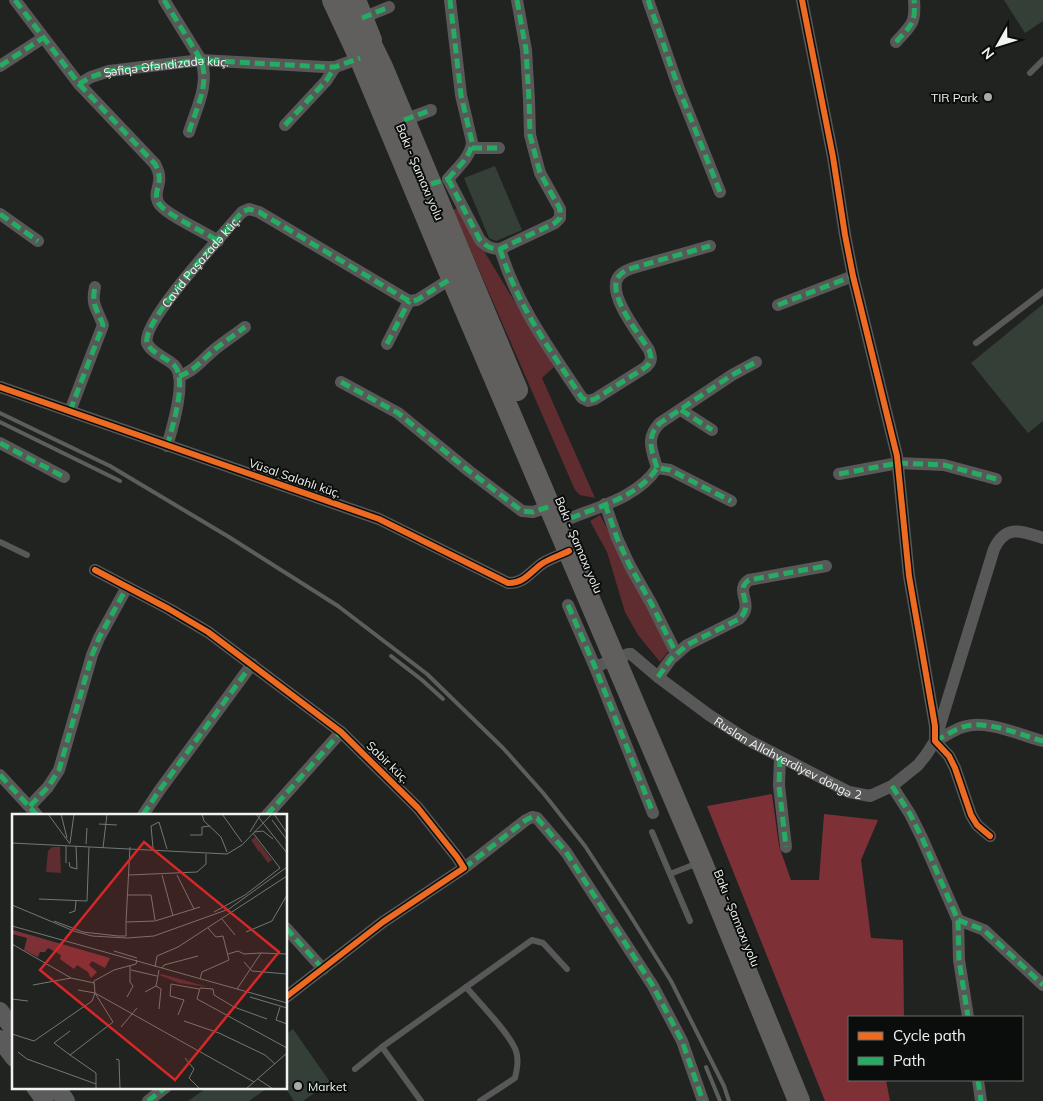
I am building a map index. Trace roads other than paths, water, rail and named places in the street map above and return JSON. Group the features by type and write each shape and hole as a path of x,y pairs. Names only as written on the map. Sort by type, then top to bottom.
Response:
{"highway":[{"name":"Bakı - Şamaxı yolu","path":"333,0 360,58 452,278 570,551 622,656 714,856 815,1101"},
{"name":"Bakı - Şamaxı yolu","path":"356,6 404,120 439,181 571,518 701,861 799,1101"}],"main road":[{"path":"0,1011 12,1027"},
{"path":"0,1039 12,1055"},
{"path":"36,1088 45,1101"},
{"path":"57,1088 66,1101"}],"street":[{"path":"15,0 79,84 154,164 160,173 157,200 159,205 165,211 218,241"},
{"path":"164,0 204,68 204,87 189,132"},
{"path":"450,0 462,96 472,148 465,160 439,181 480,240 492,249 500,248 555,223 560,218 560,209 540,173 530,135 530,100 526,50 517,0"},
{"path":"648,0 679,89 720,192"},
{"path":"802,0 833,157 853,276 898,463 909,576 935,726 935,741 949,756 955,768 970,815 977,825 990,836"},
{"path":"896,42 913,23 916,14 914,0"},
{"path":"356,6 389,8"},
{"path":"0,66 43,38"},
{"name":"Şəfiqə Əfəndizadə küç.","path":"79,84 108,71 201,60 335,67 360,58"},
{"path":"285,125 326,81 335,67"},
{"path":"404,120 432,110"},
{"path":"472,148 499,148"},
{"name":"Cavid Paşazadə küç.","path":"179,376 178,370 173,364 147,344 147,337 161,310 172,296 242,212 249,209 259,212 409,301"},
{"path":"0,214 38,241"},
{"path":"500,248 508,273 530,320 582,398 588,401 595,400 651,362 652,357 649,350 618,300 615,287 617,277 625,270 710,246"},
{"path":"778,305 853,276"},
{"path":"388,344 409,301 417,300 452,278"},
{"path":"70,411 103,325 93,304 96,287"},
{"path":"167,446 177,406 179,376 190,372 220,345 234,337 244,327"},
{"path":"571,518 624,496 651,478 657,468 650,443 653,430 732,375 756,362"},
{"path":"341,382 398,413 522,511 533,512 551,506"},
{"name":"Vüsal Salahlı küç.","path":"0,387 379,519 508,583 516,584 545,562 570,551"},
{"path":"681,410 712,430"},
{"path":"0,443 64,477"},
{"path":"839,474 898,463 944,465 996,479"},
{"path":"657,468 670,470 731,501"},
{"path":"605,504 617,538 630,566 676,654"},
{"name":"Ruslan Allahverdiyev döngə 2","path":"622,656 635,657 658,677 709,715 746,739 849,792 870,796 892,786 918,764 935,741 994,549 999,539 1006,533 1014,532 1024,532 1043,538"},
{"path":"658,677 676,654 687,644 739,619 745,613 743,588 749,580 826,566"},
{"name":"Sabir küç.","path":"95,570 208,632 341,732 418,808 457,856 464,868"},
{"path":"0,775 34,810 59,770 92,655 99,638 127,587"},
{"path":"568,605 595,667 653,813"},
{"path":"595,667 622,656"},
{"path":"145,814 159,790 252,664"},
{"path":"935,741 961,727 986,725 1043,742"},
{"path":"268,814 341,732"},
{"path":"780,756 779,786 786,847"},
{"path":"892,786 910,814 922,838 958,920 959,960 968,1016"},
{"path":"288,995 383,922 464,868 526,820 532,817 537,818 566,852 653,986 682,1041 704,1101"},
{"path":"958,920 984,930 1043,985"},
{"path":"288,930 323,969"},
{"path":"978,1081 982,1101"},
{"path":"148,1101 165,1088"}],"lane":[{"path":"1030,73 1043,60"},
{"path":"976,343 1043,292"},
{"path":"0,542 27,555"},
{"path":"652,832 690,921"},
{"path":"670,874 701,861"},
{"path":"355,1069 382,1047 532,940 543,943 567,969"},
{"path":"466,987 512,1044 518,1067 515,1078 480,1101"},
{"path":"382,1047 421,1101"}],"railway":[{"path":"0,413 110,466 229,537 338,606 427,674 503,748 544,794 585,846 671,981 724,1086 729,1101"},
{"path":"0,422 120,481"},
{"path":"391,656 443,699"},
{"path":"706,1067 720,1101"}],"place":[{"name":"TIR Park","path":"988,97"},
{"name":"Market","path":"298,1086"}]}
